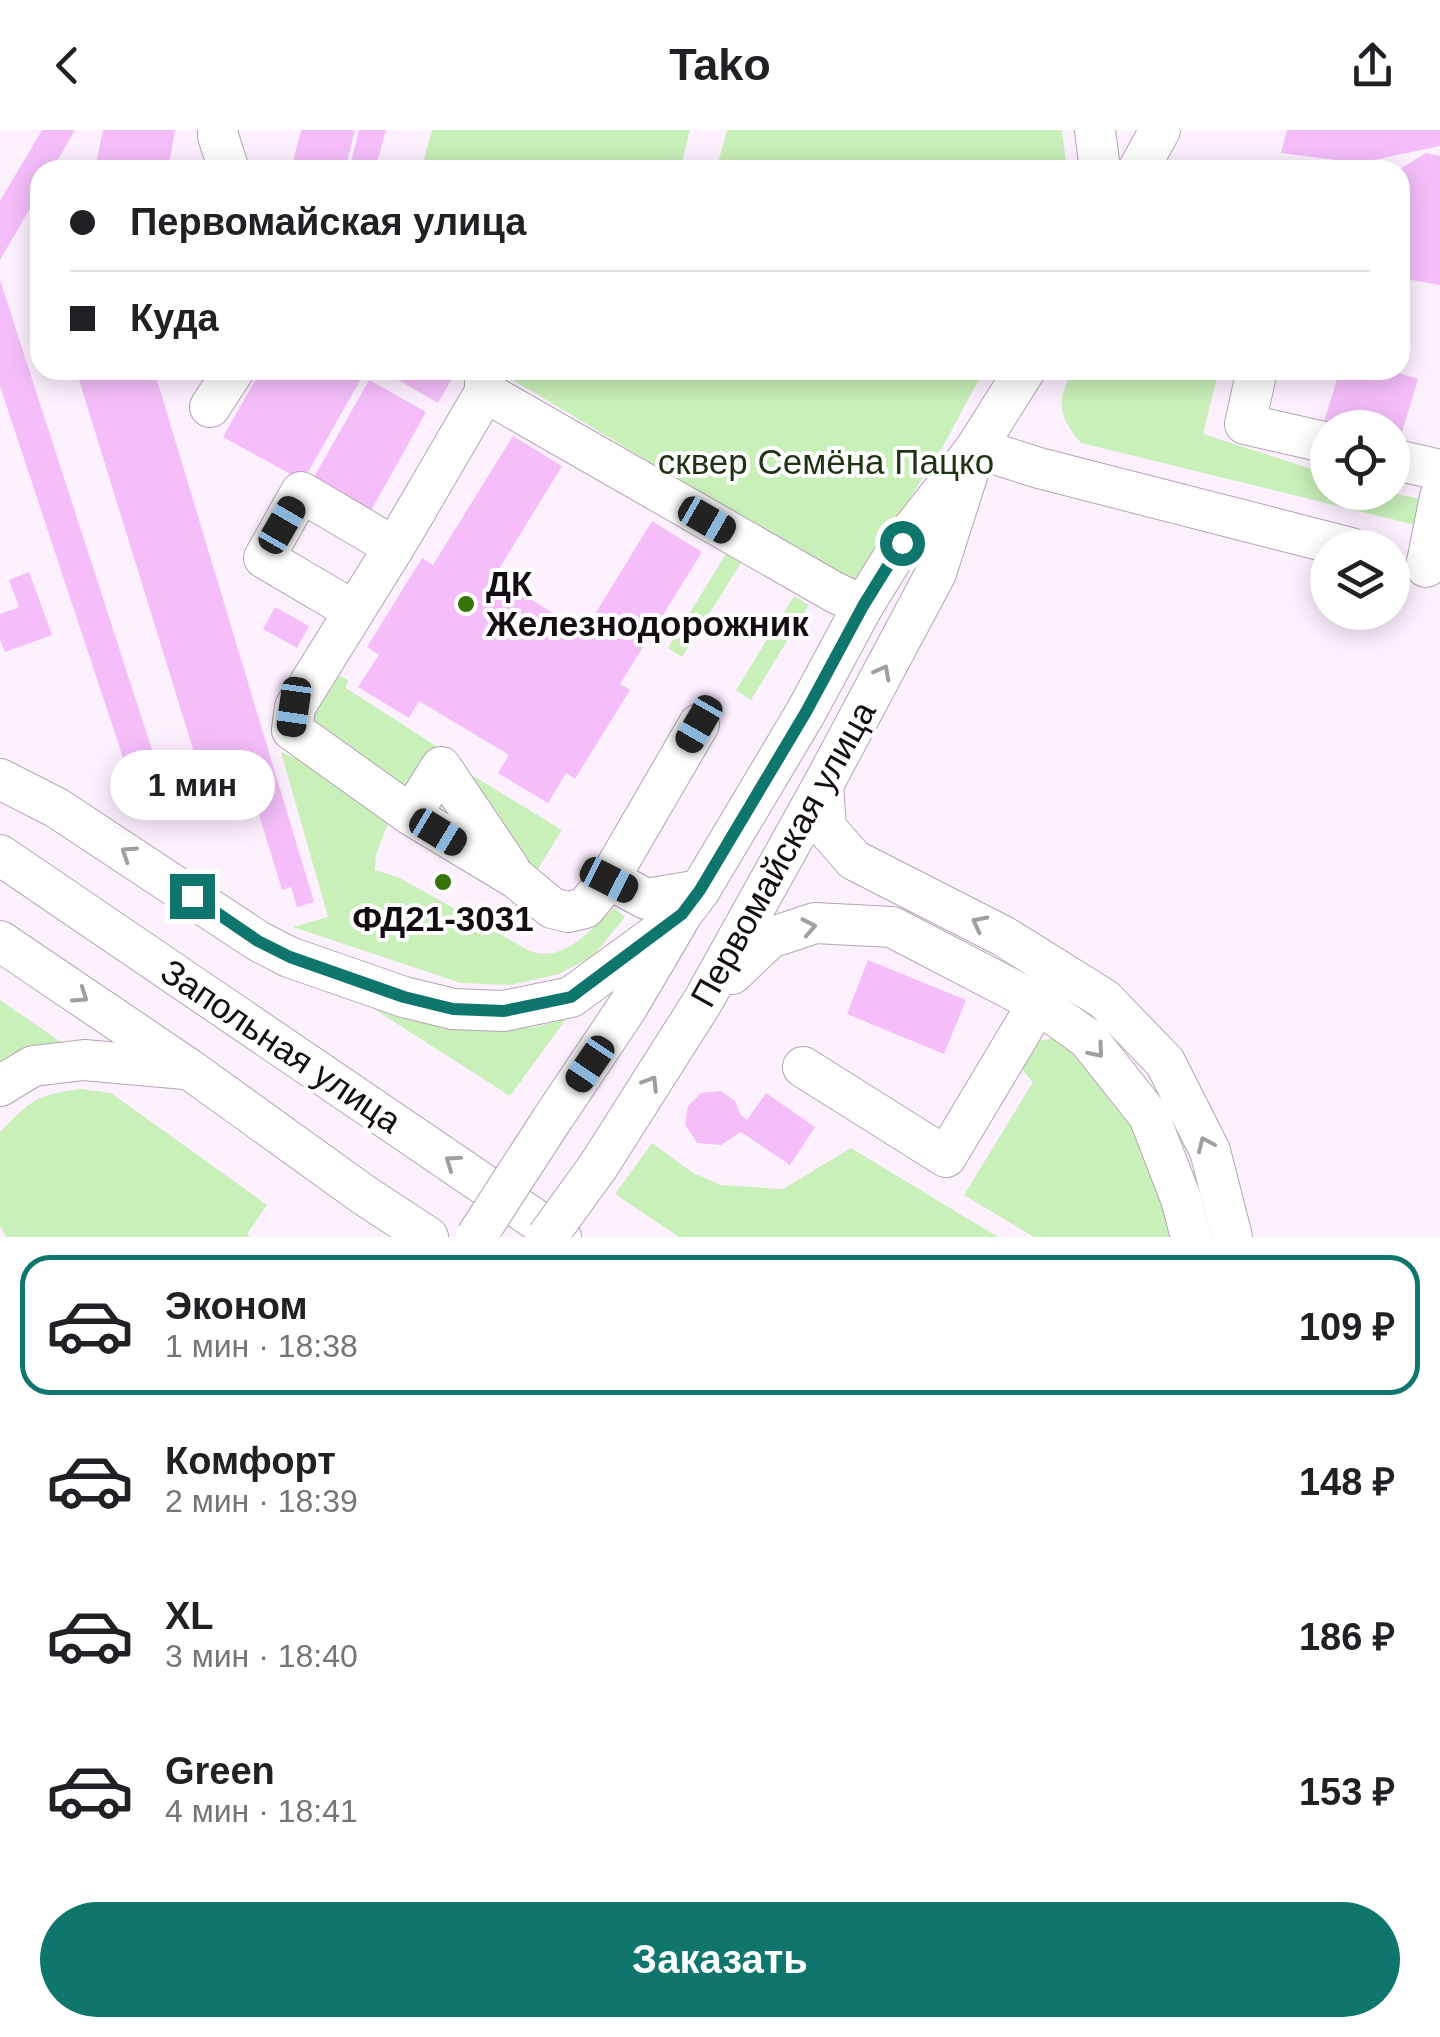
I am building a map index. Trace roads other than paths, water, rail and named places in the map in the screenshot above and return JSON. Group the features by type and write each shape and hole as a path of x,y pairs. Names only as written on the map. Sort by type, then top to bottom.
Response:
{"street":[{"path":"218,130 226,160"},
{"path":"1095,130 1099,160"},
{"path":"1144,160 1160,130"},
{"path":"210,407 228,380"},
{"name":"Первомайская улица","path":"476,1237 628,1006 806,712 902,543 976,448 1018,380"},
{"path":"1254,380 1246,424 1310,440"},
{"path":"699,724 609,880 585,908 568,912 552,908 517,879 412,816 292,730 294,707 394,547 485,381 863,606"},
{"path":"976,448 1039,468 1310,537"},
{"name":"Первомайская улица","path":"547,1237 599,1165 703,1000 823,785 936,573 976,448"},
{"path":"1410,463 1440,470"},
{"path":"354,611 264,558 301,492 394,547"},
{"path":"1420,565 1440,497"},
{"path":"412,816 442,766 517,879"},
{"path":"0,779 57,808 258,941 290,957 404,997 453,1009 504,1011 571,997 691,902"},
{"path":"823,785 826,828 854,860 1003,936 1104,999 1165,1062 1210,1151 1232,1237"},
{"name":"Запольная улица","path":"0,855 561,1237"},
{"path":"609,880 646,899 691,902"},
{"path":"703,1000 770,938 814,923 892,927 1038,1002 1088,1039 1149,1116 1181,1199 1191,1237"},
{"name":"Запольная улица","path":"0,941 428,1237"},
{"path":"803,1066 946,1158 1038,1002"},
{"path":"0,1086 33,1066 84,1060 189,1069"}],"place":[{"name":"ДК Железнодорожник","path":"466,604"},
{"name":"ФД21-3031","path":"443,882"}],"park label":[{"name":"сквер Семёна Пацко","path":"826,462"}]}
